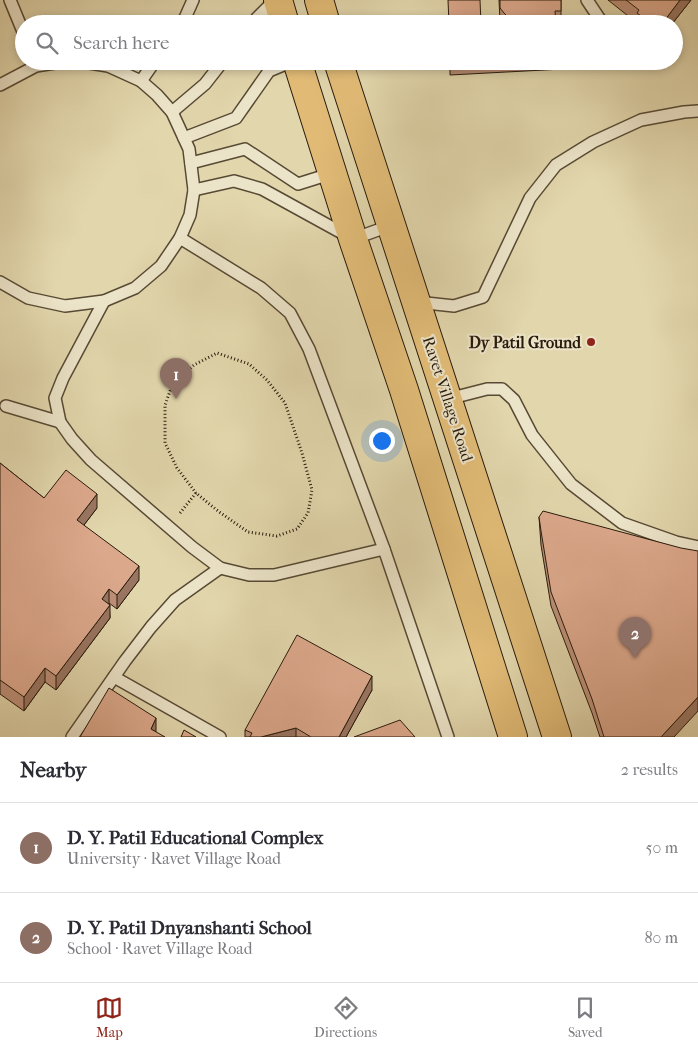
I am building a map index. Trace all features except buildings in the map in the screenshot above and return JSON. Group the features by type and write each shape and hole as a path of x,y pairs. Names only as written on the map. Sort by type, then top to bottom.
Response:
{"main road":[{"path":"276,0 282,15"},
{"path":"300,70 353,239 404,390 513,737"},
{"name":"Ravet Village Road","path":"341,70 557,737"}],"lane":[{"path":"10,0 16,15"},
{"path":"186,15 193,0"},
{"path":"260,15 276,0"},
{"path":"586,0 597,15"},
{"path":"0,85 24,70"},
{"path":"0,282 28,298 65,306 104,301 135,288 161,266 180,238 190,215 194,190 189,149 172,112 158,95 141,82 116,70"},
{"path":"141,82 149,70"},
{"path":"172,112 205,84 216,70"},
{"path":"184,138 236,118 271,70"},
{"path":"417,302 454,306 482,297 530,198 556,165 593,142 641,120 698,111"},
{"path":"191,163 245,149 298,184 333,174"},
{"path":"194,190 234,181 262,189 353,239 392,225"},
{"path":"180,238 261,288 290,313 309,349 384,550 448,737"},
{"path":"104,301 63,378 55,398 60,422 91,460 220,568 249,575 274,576 384,550"},
{"path":"448,399 487,389 502,389 514,400 532,435 571,484 622,523 676,542 698,547"},
{"path":"6,406 60,422"},
{"path":"72,737 151,627 175,600 220,568"},
{"path":"114,677 220,737"}],"path":[{"path":"217,353 249,364 267,380 285,403 312,490 308,513 296,529 277,536 248,532 196,493 177,468 166,443 165,405 173,383 194,365 217,353"},
{"path":"169,527 196,493"}],"place":[{"name":"Dy Patil Ground","path":"591,342"},
{"name":"D. Y. Patil Educational Complex","path":"176,399"},
{"name":"D. Y. Patil Dnyanshanti School","path":"635,658"}]}
